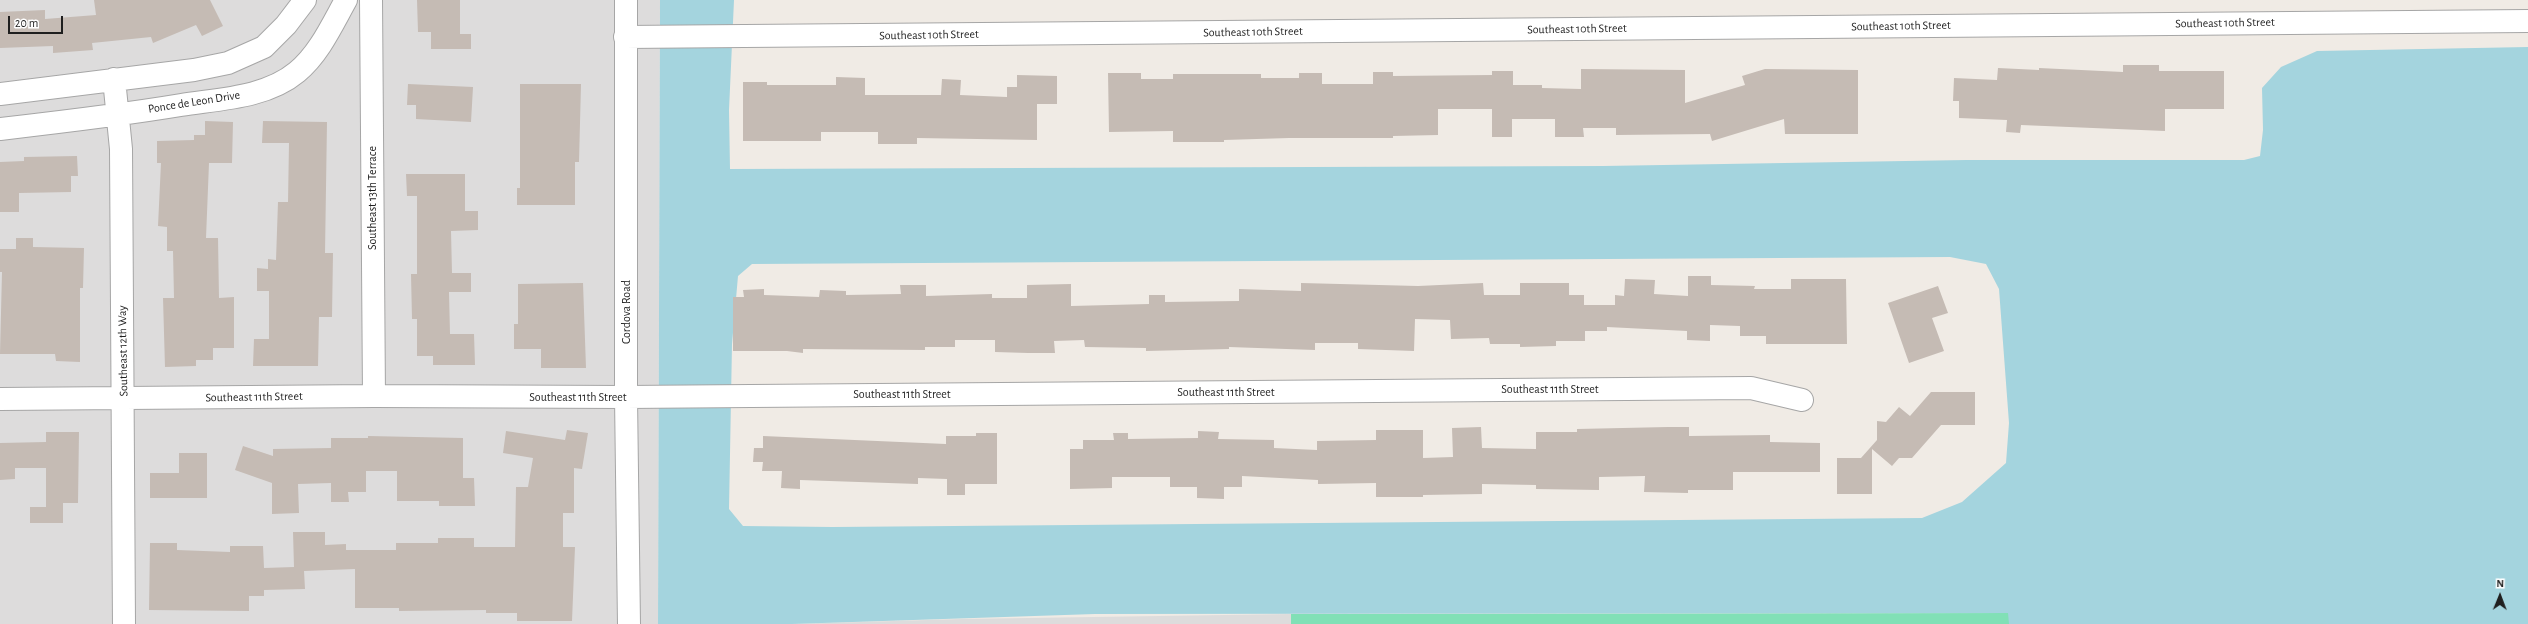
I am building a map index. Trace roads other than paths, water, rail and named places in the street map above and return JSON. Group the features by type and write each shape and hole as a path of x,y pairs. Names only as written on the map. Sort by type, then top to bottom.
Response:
{"street":[{"path":"0,94 194,70 228,62 264,47 286,25 305,0"},
{"name":"Ponce de Leon Drive","path":"0,129 116,115 228,98 268,88 296,73 319,47 346,0"},
{"name":"Southeast 13th Terrace","path":"371,0 374,396"},
{"name":"Cordova Road","path":"626,0 626,397 629,624"},
{"name":"Southeast 10th Street","path":"625,37 2528,21"},
{"name":"Southeast 12th Way","path":"114,79 116,115 121,149 124,398 124,624"},
{"name":"Southeast 11th Street","path":"0,399 374,396 649,397 742,395 1751,388 1802,400"}],"water":[{"path":"660,0 734,0 729,110 730,169 1603,166 1966,160 2244,160 2260,156 2263,130 2262,88 2281,67 2317,51 2528,47 2528,624 2009,624 2008,613 1095,614 792,624 658,624","holes":["1950,257 1986,264 1999,289 2009,423 2006,463 1962,502 1922,518 833,527 743,526 729,509 732,344 738,276 752,264"]}]}
